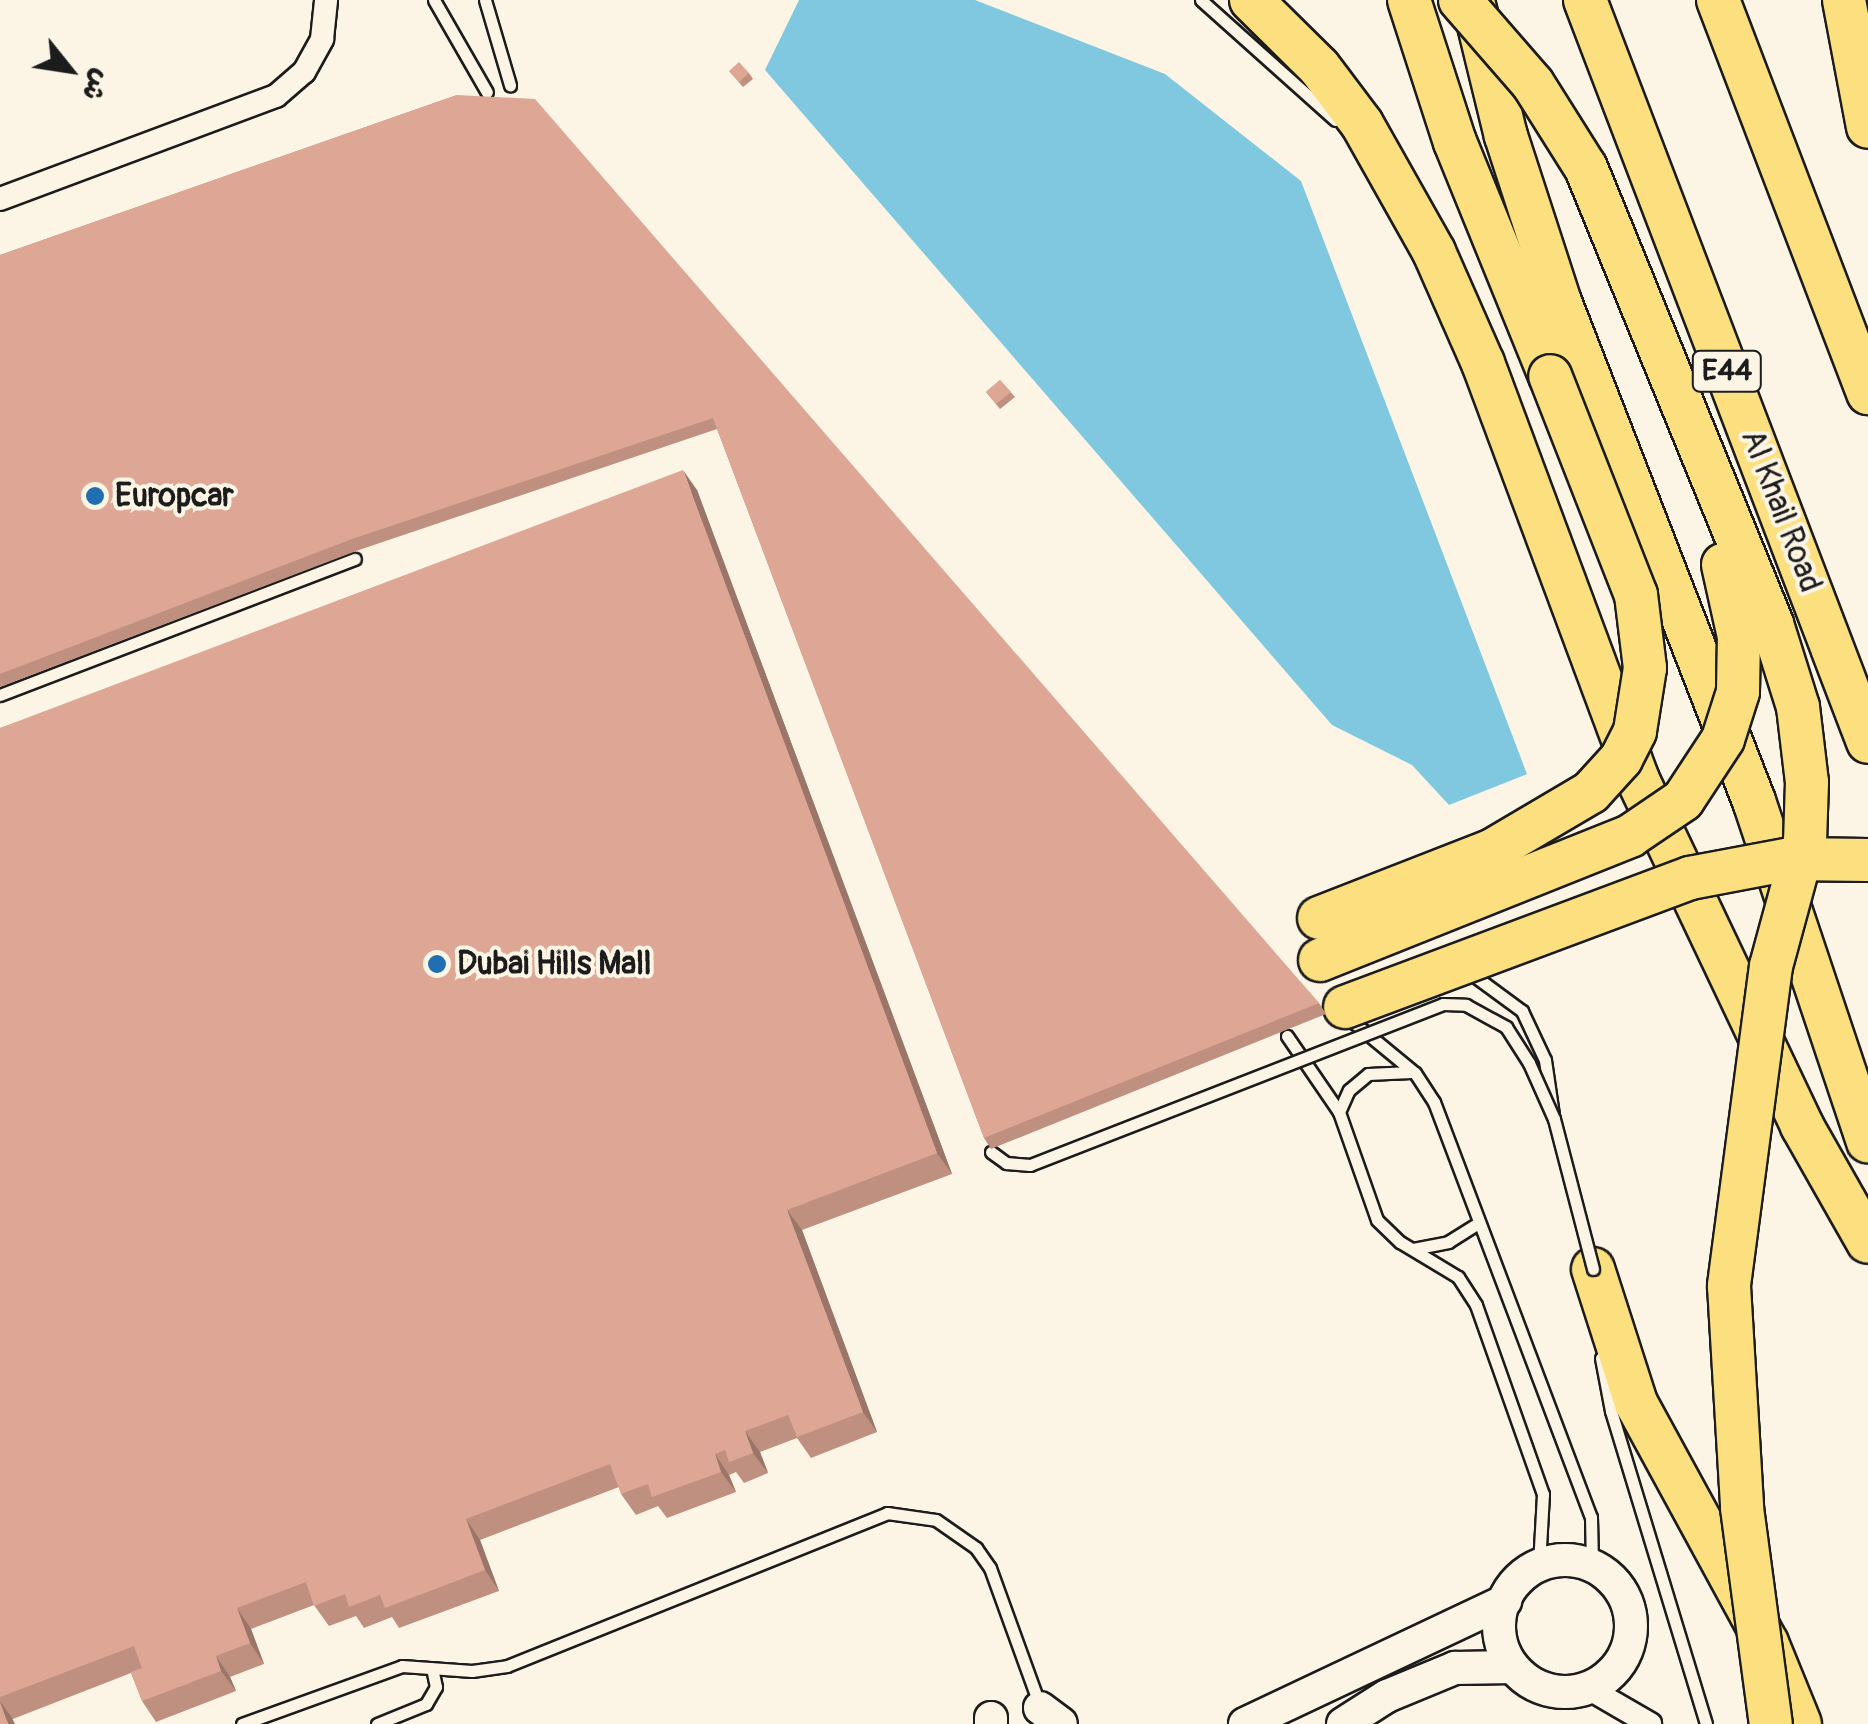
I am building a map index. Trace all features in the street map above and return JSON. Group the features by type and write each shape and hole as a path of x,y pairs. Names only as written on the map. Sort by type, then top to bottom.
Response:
{"highway":[{"path":"1251,0 1340,93 1392,175 1484,362 1638,780 1802,1126 1868,1242"},
{"path":"1320,918 1490,851 1591,792 1621,759 1635,730 1646,668 1636,595 1455,142 1409,0"},
{"path":"1460,0 1534,84 1586,168 1781,651 1798,707 1808,782 1803,857 1770,966 1729,1286 1744,1526 1771,1724"},
{"path":"1473,0 1506,136 1560,302 1754,801 1868,1141"},
{"name":"Al Khail Road","path":"1585,0 1868,742"},
{"path":"1718,0 1868,393"},
{"path":"1844,0 1868,127"},
{"path":"1337,993 1630,836 1683,800 1712,760 1738,692 1739,637 1677,396"},
{"path":"1337,993 1690,878 1791,859 1868,860"},
{"path":"1593,1269 1636,1403 1766,1643 1800,1724"}],"main road":[{"path":"1244,1724 1505,1600 1539,1566 1592,1566 1624,1596 1630,1628 1622,1660 1588,1688 1547,1690 1514,1667 1500,1628 1505,1600"},
{"path":"1344,1724 1385,1710 1455,1668 1514,1667"}],"street":[{"path":"0,199 276,96 304,72 322,39 326,0"},
{"path":"1588,1688 1650,1724"}],"lane":[{"path":"434,0 487,92"},
{"path":"485,0 510,85"},
{"path":"1201,0 1392,175"},
{"path":"0,696 355,558"},
{"path":"1592,1566 1590,1518 1434,1102 1415,1073 1337,993 1420,966 1454,968 1487,980 1522,1011 1533,1031 1593,1269 1611,1412 1706,1724"},
{"path":"992,1152 1006,1163 1030,1165 1443,1004 1466,1005 1506,1027 1554,1119"},
{"path":"1286,1036 1339,1112 1378,1220 1413,1249 1458,1276 1476,1305 1543,1494 1539,1566"},
{"path":"1339,1112 1349,1090 1368,1074 1392,1068 1415,1073"},
{"path":"1413,1249 1448,1242 1479,1223"},
{"path":"242,1724 388,1670 507,1666 863,1518 912,1514 957,1532 990,1568 1049,1718"},
{"path":"377,1724 426,1704 436,1687 432,1668"}],"water":[{"path":"799,0 975,0 1165,74 1301,181 1527,774 1449,805 1412,765 1332,725 765,70"}],"building":[{"path":"739,62 749,73 739,82 729,71"},
{"path":"457,95 535,99 1319,1003 984,1138 713,418 352,539 0,674 0,255"},
{"path":"1000,380 1011,392 996,404 986,392"},
{"name":"Dubai Hills Mall","path":"683,470 937,1153 787,1210 863,1412 797,1437 788,1415 745,1431 753,1453 729,1462 725,1450 715,1454 721,1472 652,1497 648,1484 621,1494 610,1464 466,1519 485,1570 385,1608 380,1595 349,1607 345,1594 314,1606 306,1582 237,1608 250,1643 216,1656 221,1671 142,1701 131,1672 142,1668 134,1646 0,1697 0,728"},
{"path":"0,1703 8,1724 0,1724"}],"place":[{"name":"Europcar","path":"95,496"},
{"name":"Dubai Hills Mall","path":"437,964"}]}
